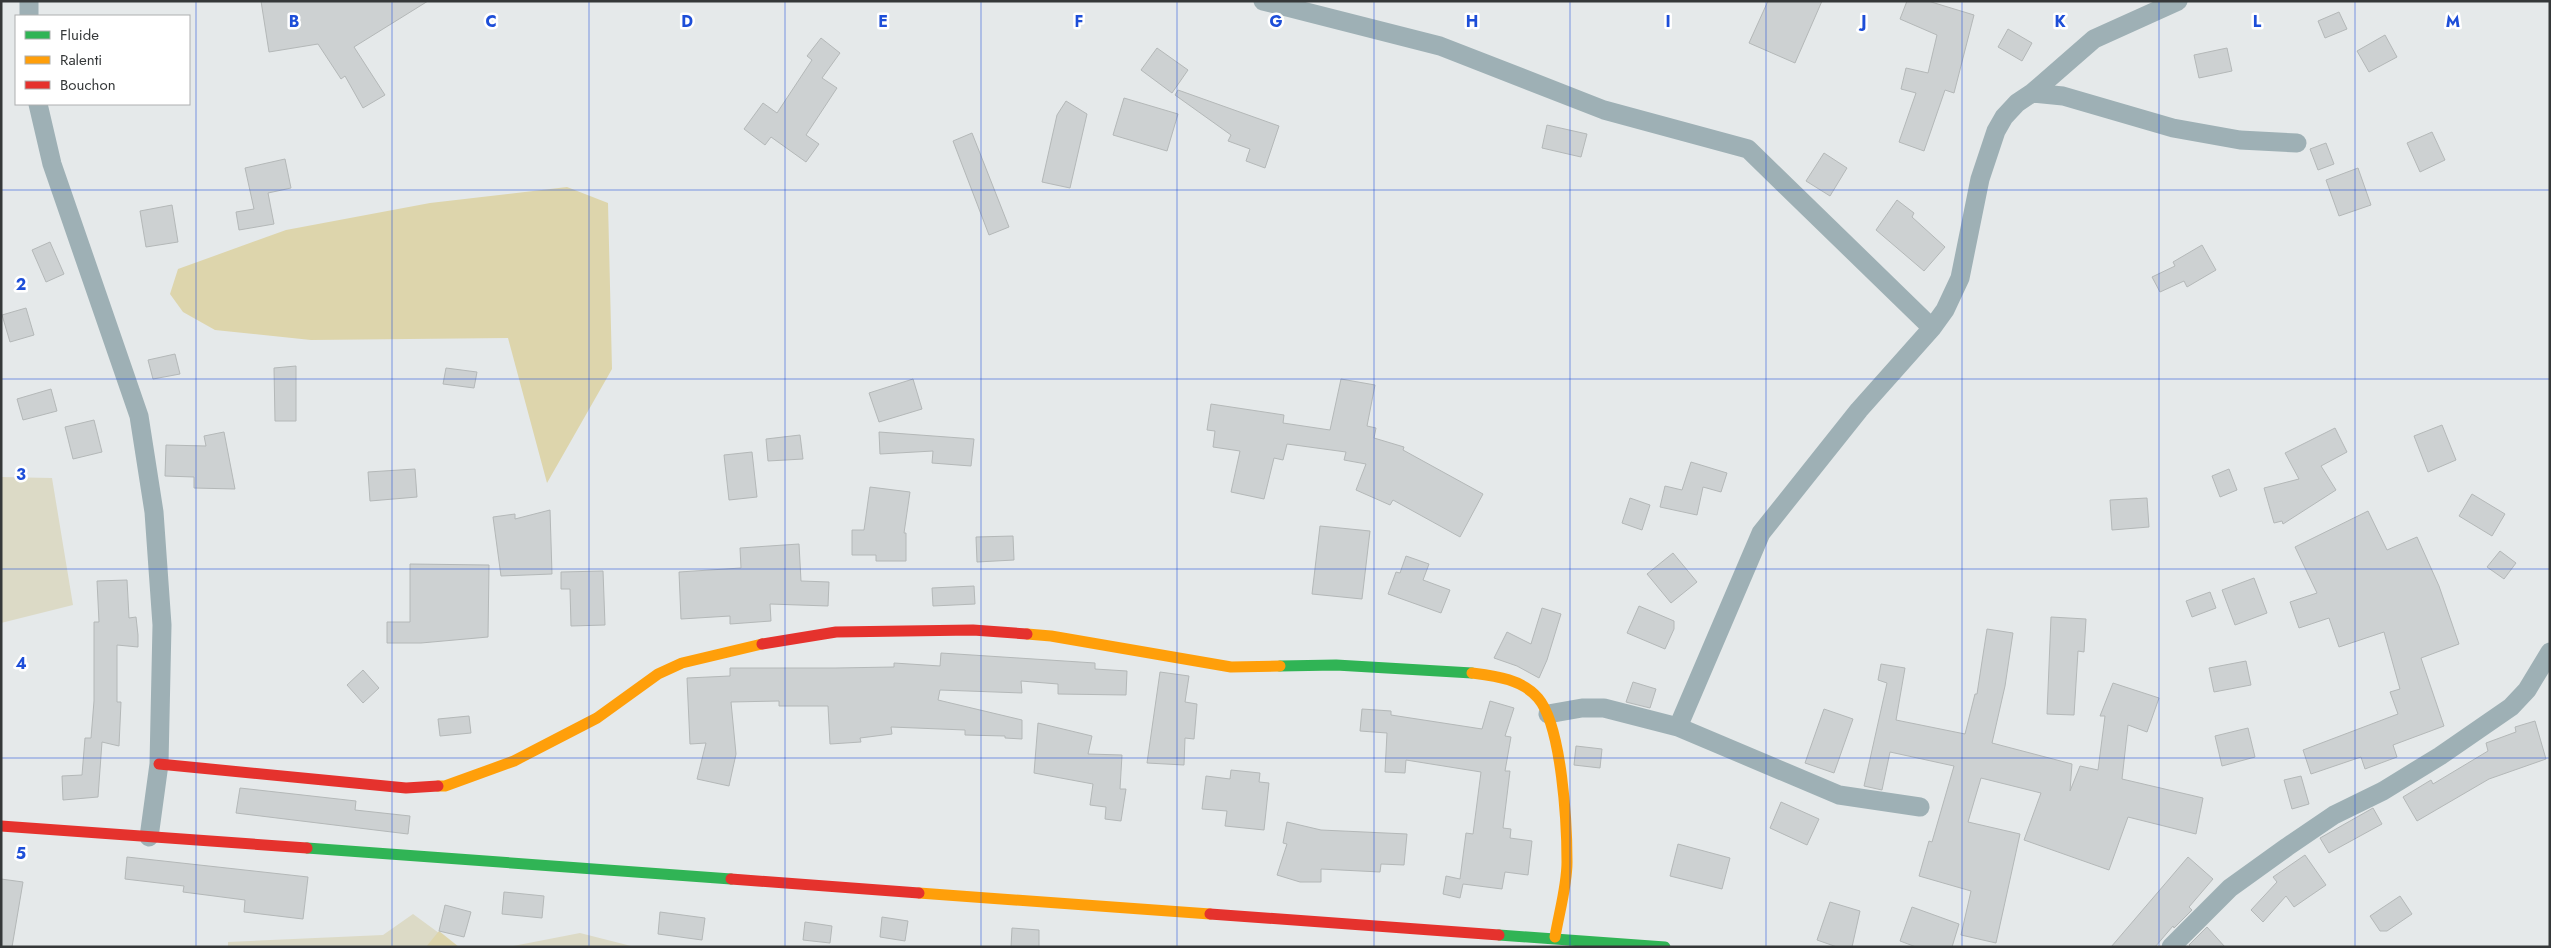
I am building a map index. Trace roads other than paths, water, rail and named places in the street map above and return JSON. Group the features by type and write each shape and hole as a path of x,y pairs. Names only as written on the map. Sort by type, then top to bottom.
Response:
{"main road":[{"path":"159,764 406,788 445,786 514,761 597,718 658,674 682,663 745,647 836,632 992,632 1051,636 1231,667 1336,665 1433,669 1490,675 1510,680 1528,689 1539,699 1548,714 1554,730 1564,808 1567,863 1554,937"},
{"path":"1,826 1554,937 1665,947"}],"street":[{"path":"29,1 29,15"},
{"path":"1263,1 1440,46 1604,110 1748,149 1932,328"},
{"path":"1678,727 1760,533 1859,410 1932,328 1945,310 1960,278 1980,179 1996,131 2004,117 2017,103 2032,93 2094,39 2178,1"},
{"path":"2032,93 2063,96 2173,128 2240,140 2297,143"},
{"path":"38,105 52,164 139,416 154,512 162,626 159,764 149,837"},
{"path":"2171,947 2230,888 2287,847 2334,816 2383,791 2440,756 2511,708 2527,690 2550,652"},
{"path":"1548,714 1582,708 1604,708 1678,727 1839,796 1920,807"}]}
